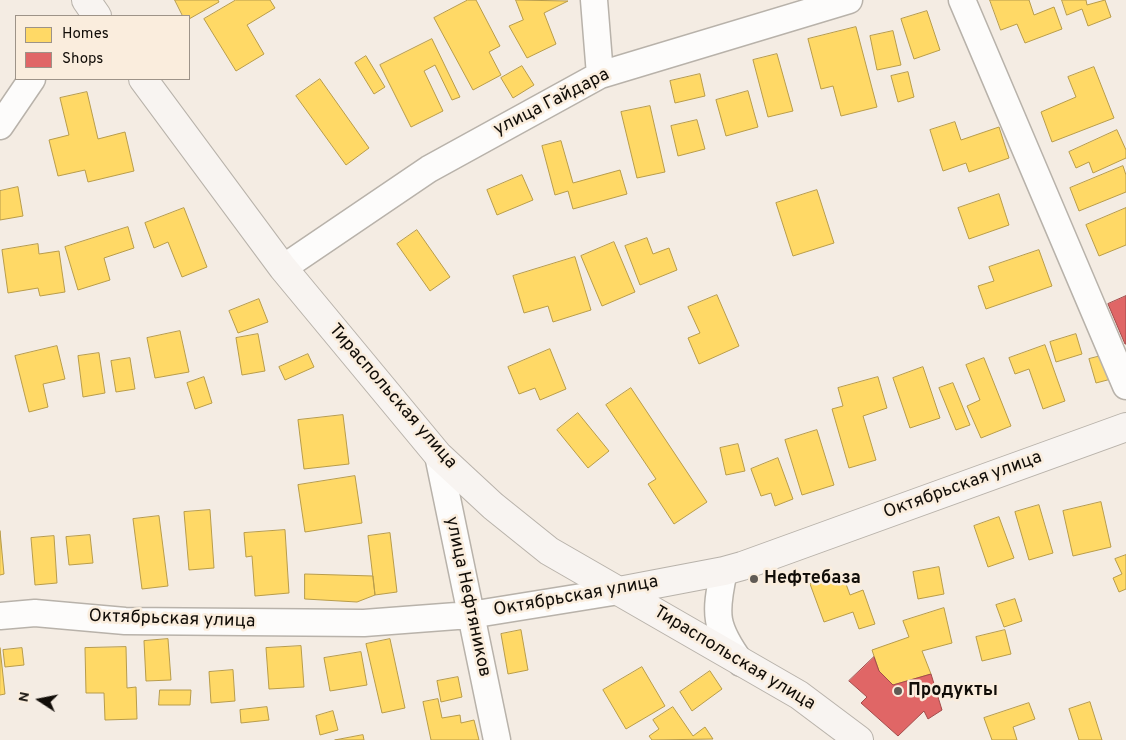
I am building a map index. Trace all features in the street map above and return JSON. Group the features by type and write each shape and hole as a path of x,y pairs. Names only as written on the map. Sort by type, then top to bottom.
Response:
{"street":[{"path":"86,0 96,15"},
{"path":"594,0 600,75"},
{"name":"улица Гайдара","path":"283,268 429,169 600,75 850,0"},
{"path":"962,0 1126,386"},
{"path":"0,126 31,80"},
{"name":"Тираспольская улица","path":"144,80 283,268 438,455 493,506 549,551 799,695 859,740"},
{"name":"Октябрьская улица","path":"0,616 35,613 124,621 364,623 470,615 619,591 724,571 1126,427"},
{"name":"улица Нефтяников","path":"438,455 497,740"},
{"path":"724,571 718,594 717,618 724,640 741,663"}],"building: Homes":[{"path":"175,0 218,0 219,2 190,18 190,15 182,15"},
{"path":"236,0 270,0 275,8 247,25 264,54 236,71 204,19"},
{"path":"468,0 476,0 500,46 489,52 501,75 473,90 434,18"},
{"path":"516,0 568,1 544,13 556,44 527,58 509,26 523,20"},
{"path":"990,0 1029,0 1034,15 1054,7 1062,29 1025,43 1017,24 1001,30"},
{"path":"1062,0 1086,0 1087,5 1105,0 1111,17 1088,26 1082,9 1067,15"},
{"path":"927,11 940,50 914,59 901,19"},
{"path":"856,27 877,107 841,116 833,86 821,89 808,39"},
{"path":"893,31 901,65 877,70 870,36"},
{"path":"432,39 460,97 452,100 435,65 424,71 443,111 411,127 380,65"},
{"path":"777,54 793,111 768,117 753,60"},
{"path":"366,56 385,87 374,94 355,63"},
{"path":"522,66 534,85 513,98 501,78"},
{"path":"1094,67 1114,118 1052,142 1041,112 1076,97 1068,77"},
{"path":"908,72 914,97 898,102 891,76"},
{"path":"700,74 705,96 675,103 670,81"},
{"path":"320,79 369,148 346,165 296,96"},
{"path":"748,91 758,127 726,136 716,100"},
{"path":"87,92 98,139 125,132 134,171 88,182 85,170 58,176 49,140 69,135 60,98"},
{"path":"650,106 665,172 637,178 621,112"},
{"path":"697,120 705,149 678,156 671,126"},
{"path":"955,122 961,140 999,127 1009,158 969,172 966,163 943,171 930,130"},
{"path":"1117,130 1126,150 1126,158 1093,173 1089,162 1076,168 1069,152"},
{"path":"561,141 573,183 620,170 627,194 573,209 568,191 555,195 542,146"},
{"path":"1123,166 1126,175 1126,192 1079,211 1070,188"},
{"path":"522,175 533,200 497,215 487,190"},
{"path":"18,187 23,216 0,220 0,191"},
{"path":"817,190 834,243 793,256 776,203"},
{"path":"999,194 1009,225 969,239 958,208"},
{"path":"184,208 207,267 182,277 168,242 154,248 145,223"},
{"path":"1126,208 1126,245 1099,256 1086,225"},
{"path":"128,227 134,248 104,258 110,280 78,290 65,247"},
{"path":"417,230 450,277 430,291 397,244"},
{"path":"647,238 653,254 669,248 677,270 640,285 625,246"},
{"path":"614,242 635,292 602,306 581,256"},
{"path":"38,244 39,254 59,251 65,292 40,296 38,288 8,293 2,250"},
{"path":"1039,250 1052,286 986,309 978,286 994,281 989,267"},
{"path":"575,257 591,310 553,322 548,306 524,313 513,276"},
{"path":"717,295 739,346 699,364 688,338 700,333 688,307"},
{"path":"259,299 268,322 238,333 229,311"},
{"path":"180,331 189,372 155,378 147,338"},
{"path":"258,334 265,371 242,375 236,338"},
{"path":"1076,334 1082,354 1056,362 1050,342"},
{"path":"1045,345 1065,401 1043,409 1029,369 1015,374 1009,358"},
{"path":"57,346 65,379 43,384 48,407 29,412 15,356"},
{"path":"550,349 566,389 540,400 535,388 519,394 508,367"},
{"path":"99,353 105,393 83,397 78,356"},
{"path":"308,354 314,367 285,380 279,367"},
{"path":"1109,354 1115,378 1096,383 1089,359"},
{"path":"130,358 135,389 116,392 111,361"},
{"path":"984,358 1011,426 981,438 967,406 980,400 966,365"},
{"path":"923,367 940,418 910,428 893,378"},
{"path":"204,377 212,403 195,409 187,383"},
{"path":"878,377 887,408 863,416 876,460 849,468 832,409 843,406 838,388"},
{"path":"953,383 970,425 956,430 939,388"},
{"path":"631,388 707,502 674,524 648,484 656,479 606,405"},
{"path":"578,413 609,451 588,468 557,430"},
{"path":"343,415 349,464 304,469 298,420"},
{"path":"817,430 834,485 802,495 785,440"},
{"path":"738,444 745,471 726,475 720,448"},
{"path":"778,458 793,499 775,506 771,493 761,496 751,469"},
{"path":"355,476 362,523 305,532 298,485"},
{"path":"1101,502 1111,547 1073,556 1063,511"},
{"path":"1039,505 1053,553 1029,560 1015,512"},
{"path":"210,510 214,568 189,570 184,512"},
{"path":"159,516 168,586 142,589 133,519"},
{"path":"999,517 1014,558 988,567 974,526"},
{"path":"285,530 289,593 255,596 252,556 246,557 244,533"},
{"path":"0,531 4,574 0,575"},
{"path":"390,533 397,592 375,595 368,536"},
{"path":"90,535 93,563 69,565 66,537"},
{"path":"54,536 57,583 35,585 31,538"},
{"path":"1126,555 1126,589 1119,592 1113,578 1122,574 1115,559"},
{"path":"939,567 944,594 918,599 913,572"},
{"path":"842,573 850,595 863,590 875,624 859,629 853,612 824,622 810,584"},
{"path":"305,574 373,576 375,595 357,602 305,599"},
{"path":"1015,599 1022,621 1004,627 996,605"},
{"path":"944,608 952,643 922,651 931,674 893,685 879,671 872,650 909,637 903,621"},
{"path":"521,630 528,670 508,674 501,634"},
{"path":"1005,630 1011,654 982,661 976,637"},
{"path":"168,639 171,680 146,681 144,641"},
{"path":"390,639 405,708 382,713 366,644"},
{"path":"301,646 304,687 269,689 266,648"},
{"path":"126,647 127,688 136,687 137,719 105,720 104,693 86,693 85,648"},
{"path":"0,648 5,694 0,695"},
{"path":"22,648 24,665 5,667 3,650"},
{"path":"361,652 367,685 330,691 324,658"},
{"path":"642,667 665,706 626,729 603,690"},
{"path":"233,670 235,701 211,703 209,672"},
{"path":"710,671 722,689 692,711 680,692"},
{"path":"458,677 462,697 441,702 437,681"},
{"path":"160,690 191,690 190,705 159,705"},
{"path":"438,699 442,718 460,715 461,723 474,720 479,740 431,740 423,702"},
{"path":"1090,702 1102,740 1079,740 1069,709"},
{"path":"1029,703 1035,719 1013,727 1017,740 992,740 984,718"},
{"path":"267,707 269,720 241,723 240,710"},
{"path":"673,707 693,736 705,727 713,739 652,740 649,736 659,729 653,720"},
{"path":"333,711 338,730 320,735 316,716"},
{"path":"363,735 364,740 335,740"}],"building: Shops":[{"path":"1126,296 1126,344 1125,344 1108,304"},
{"name":"Продукты","path":"874,657 879,671 893,685 931,674 942,710 928,719 924,711 898,736 861,703 867,697 849,681"}],"place":[{"name":"Нефтебаза","path":"754,579"},
{"name":"Продукты","path":"898,691"}]}
